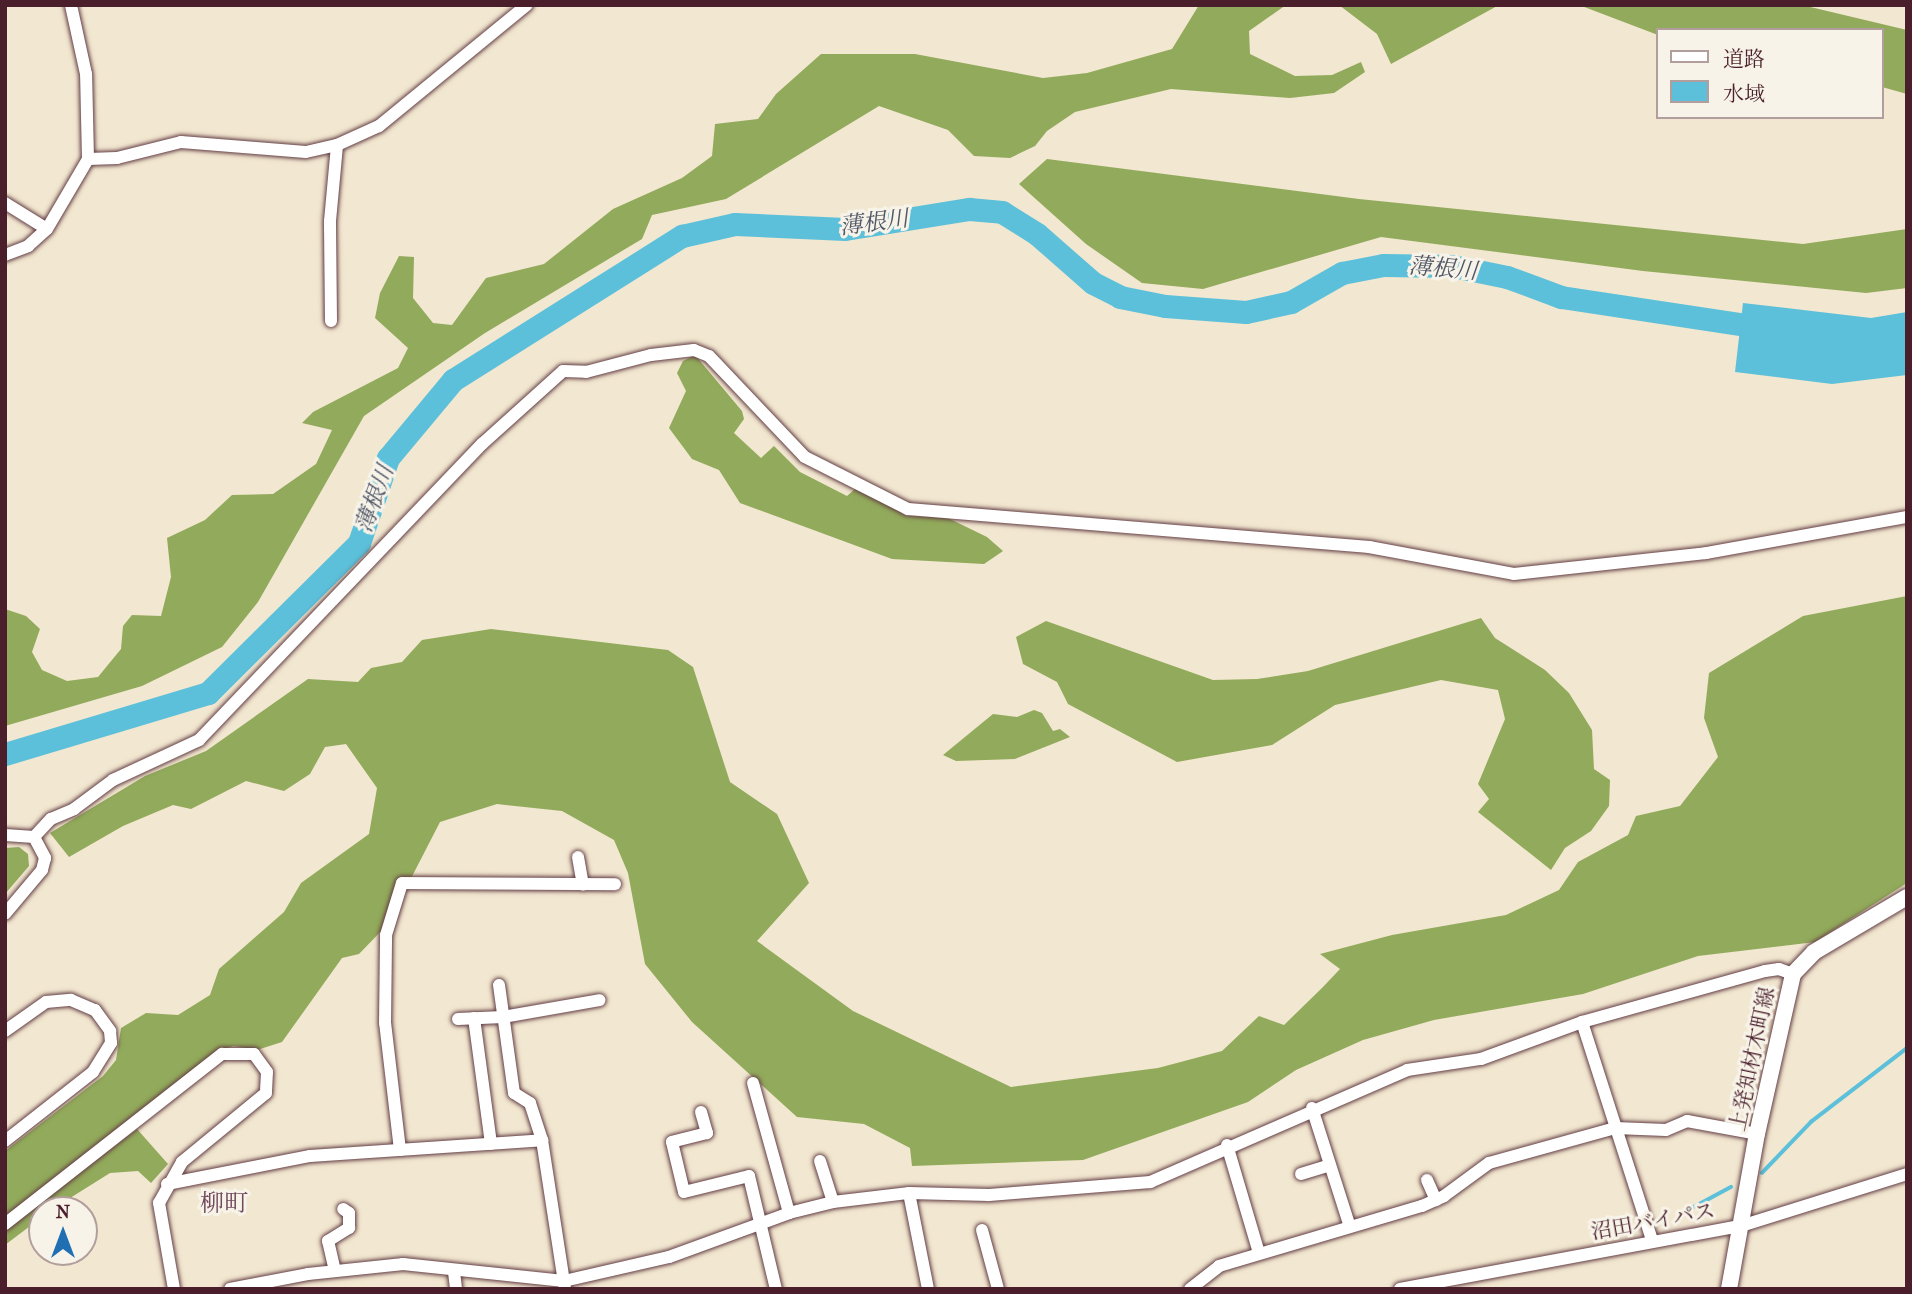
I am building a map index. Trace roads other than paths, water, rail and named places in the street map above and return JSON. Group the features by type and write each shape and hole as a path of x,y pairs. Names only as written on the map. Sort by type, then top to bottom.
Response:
{"main road":[{"name":"上発知材木町線","path":"1729,1289 1757,1134 1793,974 1814,952 1907,897"}],"street":[{"path":"5,255 28,246 47,229 88,159 88,83 71,5"},
{"path":"88,159 117,158 181,142 306,152 337,145 379,126 527,5"},
{"path":"331,321 330,221 337,145"},
{"path":"5,203 47,229"},
{"path":"34,837 51,819 74,809 113,779 200,740 482,444 563,371 586,372 651,355 694,350 709,356 805,457 908,509 1369,547 1514,574 1706,552 1907,517"},
{"path":"5,835 34,837 43,849 42,870 5,914"},
{"path":"578,857 583,884"},
{"path":"400,1150 385,1023 385,985 386,936 402,883 615,884"},
{"path":"230,1289 335,1271 403,1264 565,1285 668,1257 789,1213 833,1202 909,1193 989,1195 1150,1182 1227,1145 1407,1070 1481,1059 1582,1022 1772,970 1793,974"},
{"path":"499,985 514,1093 530,1103 542,1140 565,1285"},
{"path":"5,1031 46,1002 71,1000 96,1010 110,1031 111,1043 93,1072 5,1141"},
{"path":"458,1018 503,1017 600,1000"},
{"path":"474,1018 491,1144"},
{"path":"1582,1022 1651,1240"},
{"path":"5,1224 222,1055 243,1052 263,1061 269,1082 266,1093 203,1142 167,1184 158,1214 174,1289"},
{"path":"753,1083 789,1213"},
{"path":"1312,1108 1349,1224"},
{"path":"701,1112 707,1133 672,1142 684,1192 750,1176 764,1224 776,1289"},
{"path":"1190,1289 1219,1266 1349,1224 1436,1200 1479,1167 1615,1128 1667,1130 1687,1121 1757,1134"},
{"path":"167,1184 310,1156 542,1140"},
{"path":"1227,1145 1259,1254"},
{"path":"820,1161 833,1202"},
{"path":"1301,1174 1330,1165"},
{"name":"沼田バイパス","path":"1400,1289 1651,1240 1741,1226 1907,1174"},
{"path":"1427,1180 1436,1200"},
{"path":"909,1193 928,1289"},
{"path":"335,1271 328,1241 349,1228 349,1213 343,1209"},
{"path":"982,1230 998,1289"},
{"path":"454,1272 456,1289"}],"water":[{"path":"1743,303 1871,318 1907,312 1907,375 1832,384 1735,372"}],"waterway":[{"name":"薄根川","path":"5,754 208,693 359,543 388,458 453,380 682,236 735,224 845,229 969,209 1002,212 1037,234 1093,283 1120,297 1165,306 1246,312 1291,302 1342,273 1383,265 1453,266 1507,277 1561,297 1772,329"},
{"path":"1762,1173 1811,1122 1907,1048"},
{"path":"1679,1215 1731,1187"}],"district":[{"name":"柳町","path":"224,1204"}]}
